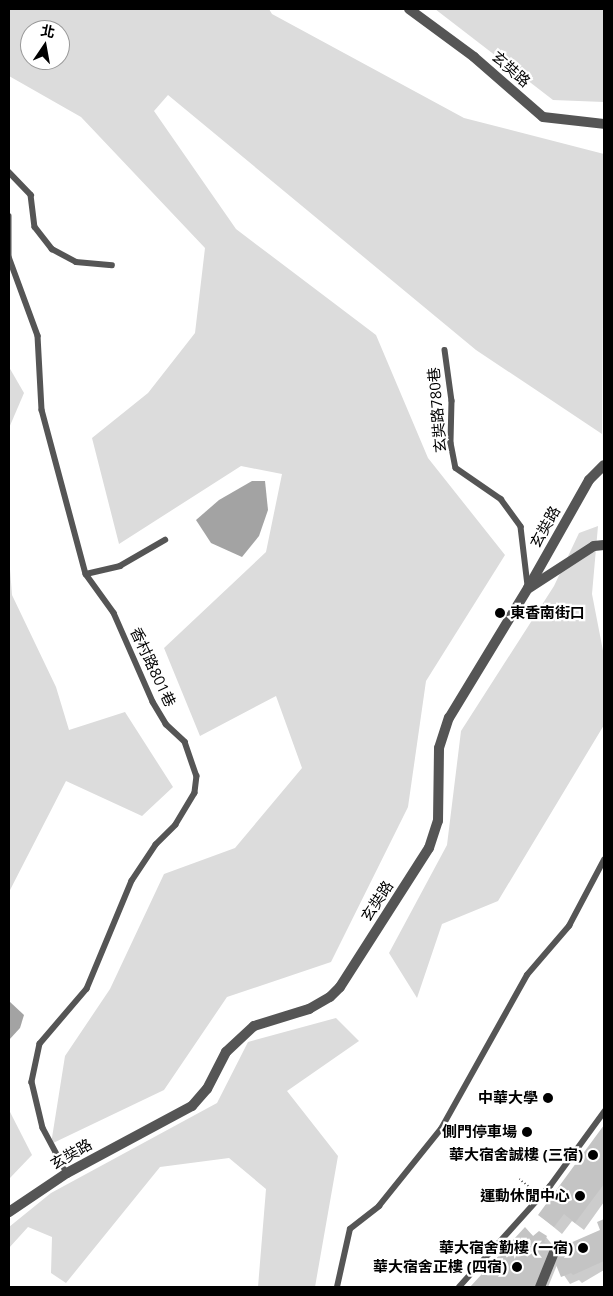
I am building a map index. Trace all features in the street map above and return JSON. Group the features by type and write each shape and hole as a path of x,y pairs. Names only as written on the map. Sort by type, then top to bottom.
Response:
{"street":[{"name":"玄奘路","path":"409,9 474,57 543,116 604,124"},
{"name":"玄奘路","path":"9,1212 67,1172 192,1106 207,1089 226,1052 254,1026 309,1009 330,997 340,987 429,848 438,821 439,748 449,718 528,588 589,480 604,465"},
{"path":"528,588 594,546 604,545"},
{"path":"540,1287 557,1245"}],"lane":[{"path":"9,172 31,195 35,227 52,249 76,262 112,265"},
{"name":"香村路801巷","path":"9,216 9,257 38,336 42,410 86,574 114,613 157,709 166,724 185,742 197,776 195,793 176,824 156,845 132,880 87,989 40,1044 32,1082 43,1128 67,1172"},
{"name":"玄奘路780巷","path":"445,350 452,401 450,443 456,468 501,499 521,527 528,588"},
{"path":"86,574 120,566 165,540"},
{"path":"337,1287 345,1244 350,1229 379,1206 441,1129 527,975 570,926 604,860"},
{"path":"459,1287 542,1195 604,1112"}],"path":[{"path":"518,1179 542,1195"}],"shaded area":[{"path":"9,9 269,9 272,14 464,118 604,154 602,434 476,350 168,95 154,111 236,229 376,335 428,458 505,555 426,681 408,807 331,962 227,997 164,1090 51,1144 65,1056 110,989 164,874 235,848 302,768 276,696 200,736 164,648 266,552 282,474 241,466 119,544 92,438 148,393 195,333 205,248 81,117 9,76"},
{"path":"435,9 604,9 604,102 553,100"},
{"path":"9,367 24,393 9,428"},
{"path":"252,481 265,481 268,510 259,536 242,557 211,543 196,520 219,500"},
{"path":"598,526 592,594 604,656 604,725 498,901 442,924 417,998 389,953 447,845 461,731 554,586 579,533"},
{"path":"9,556 12,595 56,687 69,730 125,712 173,787 142,816 66,781 9,892"},
{"path":"9,1001 24,1015 20,1028 9,1040"},
{"path":"336,1018 359,1041 287,1091 338,1156 315,1287 258,1287 266,1189 229,1158 160,1167 66,1283 51,1273 52,1237 28,1227 9,1248 9,1227 51,1193 217,1103 248,1042"},
{"path":"9,1110 32,1155 9,1179"}],"building":[{"name":"華大宿舍誠樓 (三宿)","path":"604,1125 604,1184 575,1223 564,1214 554,1227 538,1215"},
{"name":"華大宿舍勤樓 (一宿)","path":"604,1219 604,1261 573,1275 571,1273 561,1277 554,1260 558,1258 556,1253 563,1250 561,1247 600,1230 597,1222"},
{"name":"華大宿舍正樓 (四宿)","path":"525,1227 533,1236 539,1231 547,1236 544,1242 554,1246 537,1287 470,1287"}],"place":[{"name":"東香南街口","path":"500,613"},
{"name":"中華大學","path":"548,1098"},
{"name":"側門停車場","path":"527,1132"},
{"name":"華大宿舍誠樓 (三宿)","path":"593,1155"},
{"name":"運動休閒中心","path":"580,1196"},
{"name":"華大宿舍勤樓 (一宿)","path":"583,1248"},
{"name":"華大宿舍正樓 (四宿)","path":"517,1267"}]}
